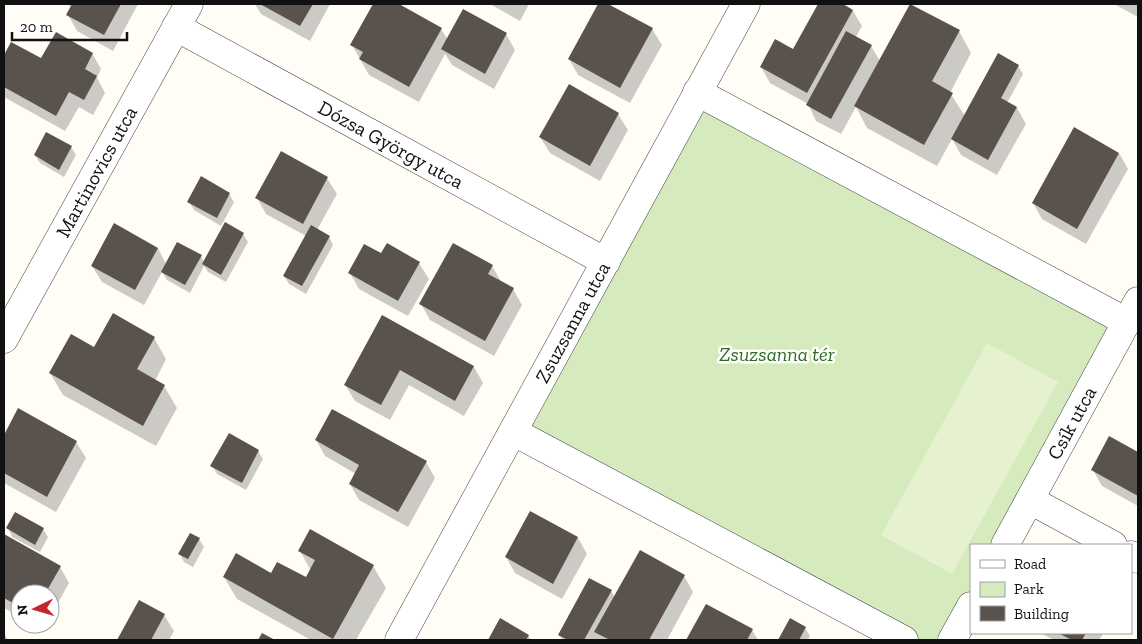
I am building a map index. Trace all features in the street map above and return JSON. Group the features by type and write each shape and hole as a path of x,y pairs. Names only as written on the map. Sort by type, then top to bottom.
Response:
{"street":[{"name":"Martinovics utca","path":"4,340 189,4"},
{"name":"Zsuzsanna utca","path":"399,640 746,4"},
{"name":"Dózsa György utca","path":"176,27 606,262"},
{"path":"697,92 1132,312"},
{"name":"Csík utca","path":"1006,544 1132,312"},
{"path":"514,432 904,640"},
{"path":"1030,500 1111,544"},
{"path":"952,640 970,608"}],"green space":[{"name":"Zsuzsanna tér","path":"697,92 1127,322 1006,544 970,544 970,608 952,640 904,640 514,432"},
{"path":"987,343 1058,382 952,574 881,535"}],"building":[{"path":"72,4 121,4 104,35 66,15"},
{"path":"260,4 313,4 300,26"},
{"path":"373,4 399,4 442,28 409,87 359,59 363,52 350,45"},
{"path":"598,4 608,4 653,28 620,88 568,59"},
{"path":"818,4 843,4 853,10 807,93 760,67 775,39 793,49"},
{"path":"910,4 960,30 932,81 953,93 924,145 854,106"},
{"path":"463,9 507,33 485,74 441,49"},
{"path":"846,31 872,45 831,119 806,105"},
{"path":"56,32 93,53 85,69 97,76 84,100 69,92 56,116 4,87 4,55 11,42 41,58"},
{"path":"998,53 1019,65 1001,98 1017,107 988,160 951,139"},
{"path":"569,84 619,113 590,166 539,137"},
{"path":"1074,127 1119,153 1077,229 1032,203"},
{"path":"46,132 72,146 59,170 34,155"},
{"path":"281,151 328,177 303,224 255,198"},
{"path":"201,176 230,193 217,218 187,202"},
{"path":"225,222 244,233 221,275 202,264"},
{"path":"114,223 158,248 135,290 91,266"},
{"path":"311,225 330,236 302,286 283,276"},
{"path":"177,242 202,255 185,285 161,272"},
{"path":"387,243 420,262 398,301 348,273 364,244 381,253"},
{"path":"453,243 493,265 488,274 514,288 485,341 419,304"},
{"path":"113,313 155,337 137,369 165,385 143,426 49,373 71,334 94,347"},
{"path":"382,315 474,366 455,401 400,370 381,405 344,385"},
{"path":"18,408 77,441 47,497 4,473 4,435"},
{"path":"332,409 427,461 398,512 349,484 359,465 315,440"},
{"path":"229,433 259,450 242,483 210,466"},
{"path":"1109,436 1138,452 1138,496 1091,470"},
{"path":"530,511 578,537 553,584 505,557"},
{"path":"15,512 44,528 35,545 6,528"},
{"path":"310,529 374,565 333,639 223,577 236,553 271,573 277,562 306,577 315,560 298,551"},
{"path":"190,533 200,538 188,559 178,554"},
{"path":"4,534 61,566 51,584 10,584 10,601 4,598"},
{"path":"640,550 685,575 649,640 610,640 594,632"},
{"path":"589,578 612,590 584,640 568,640 558,635"},
{"path":"139,600 165,614 151,640 117,640"},
{"path":"706,604 753,629 747,640 686,640"},
{"path":"500,618 529,635 526,640 488,640"},
{"path":"790,618 806,627 799,640 778,640"},
{"path":"262,633 275,640 258,640"},
{"path":"1060,634 1085,634 1082,640 1072,640"}]}
